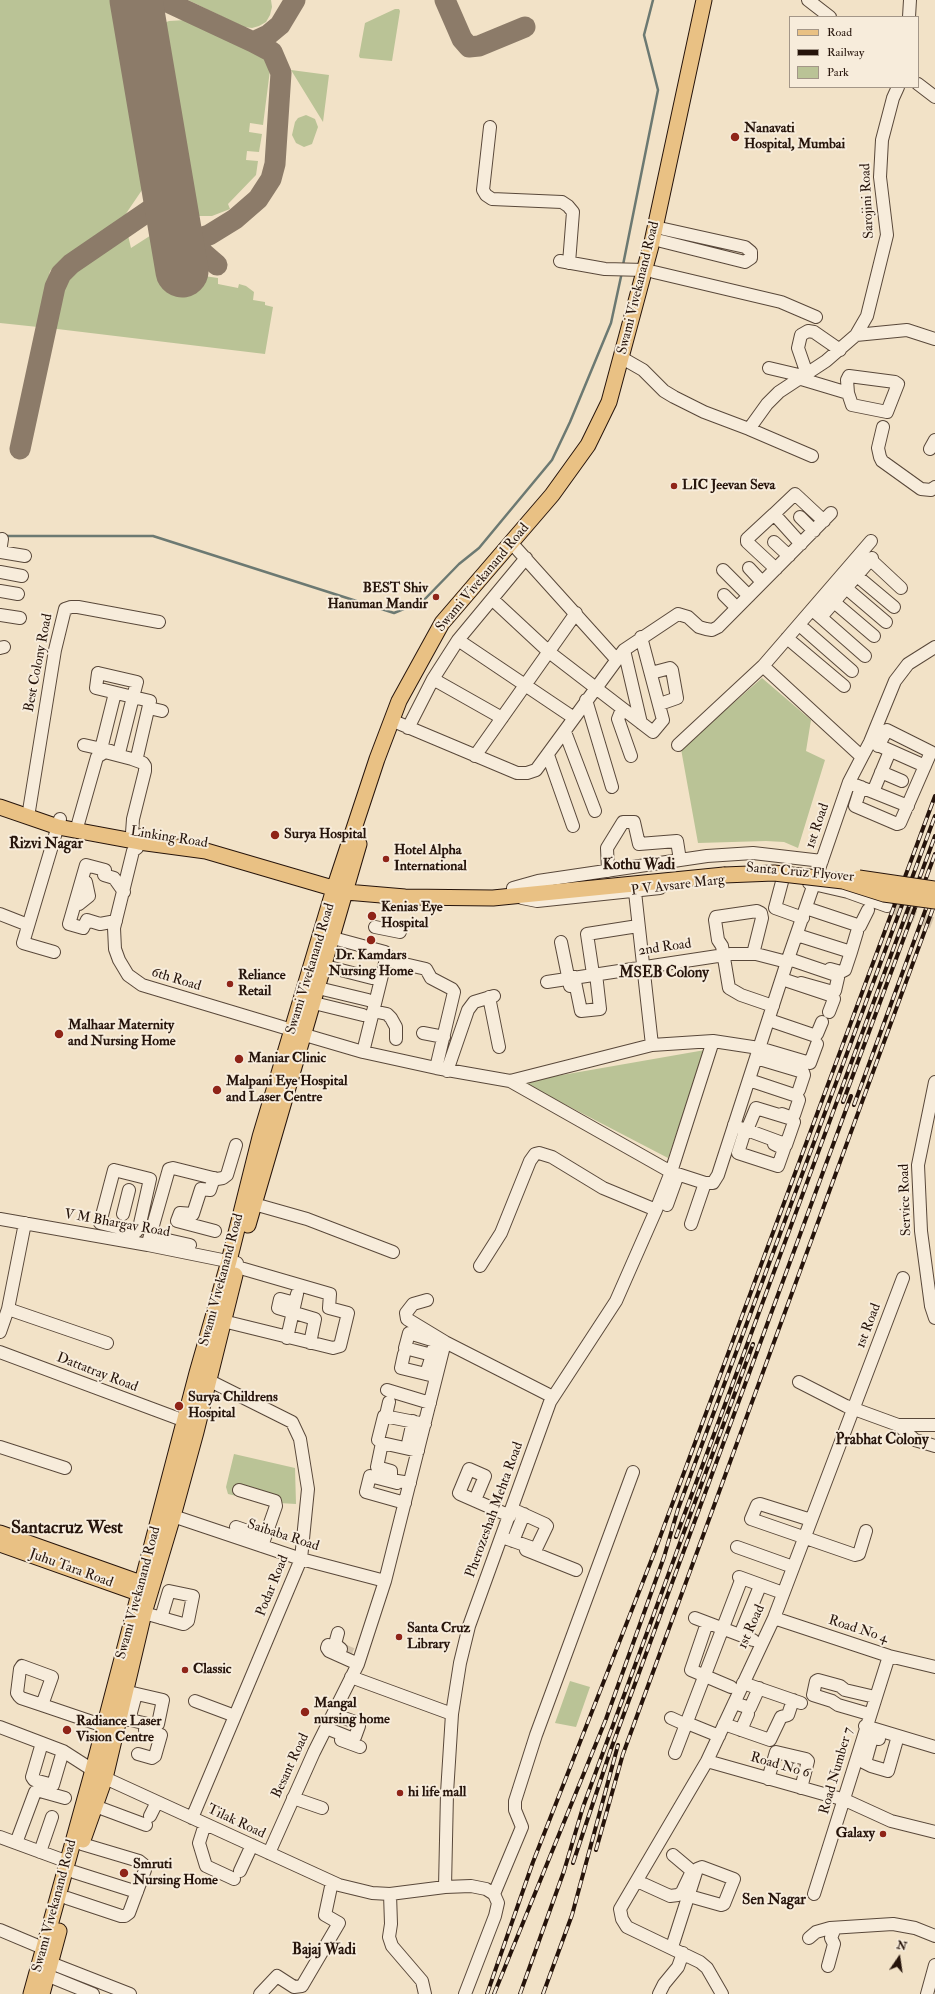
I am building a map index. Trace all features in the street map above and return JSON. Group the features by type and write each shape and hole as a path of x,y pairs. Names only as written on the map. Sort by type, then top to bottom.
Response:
{"main road":[{"name":"Swami Vivekanand Road","path":"432,649 451,623 521,553 600,441 618,402 626,360 649,271 704,0"},
{"name":"Swami Vivekanand Road","path":"649,271 663,235 713,0"},
{"name":"Swami Vivekanand Road","path":"117,1721 143,1589 163,1507 191,1423 208,1380 223,1321 233,1257 254,1204 298,1032 366,807 407,702 432,649 442,623 552,496 588,445 609,402 626,360"},
{"name":"Linking Road","path":"0,800 28,814"},
{"name":"Linking Road","path":"0,807 59,823 136,839 208,847 342,886"},
{"name":"Santa Cruz Flyover","path":"517,891 767,868 834,874 935,889"},
{"path":"723,872 774,873 843,881 885,900 935,901"},
{"name":"Swami Vivekanand Road","path":"42,1994 46,1962 71,1867 98,1774 117,1721 130,1693 144,1613 143,1589 173,1516 191,1423 233,1257 260,1137 298,1032 314,1003 333,938 342,886"},
{"name":"P V Avsare Marg","path":"342,886 428,890 446,894 517,891"},
{"name":"Juhu Tara Road","path":"0,1533 42,1553 143,1589"},
{"name":"Juhu Tara Road","path":"0,1544 42,1553"},
{"name":"Swami Vivekanand Road","path":"31,1994 46,1962 67,1898 71,1867 82,1844 95,1806 98,1774"}],"street":[{"path":"808,0 829,16"},
{"path":"909,16 910,0"},
{"path":"919,85 935,97"},
{"name":"Sarojini Road","path":"749,429 767,404 840,350 856,335 867,316 888,235 880,177 882,140 893,98 898,88"},
{"path":"490,127 484,190 486,195 492,199 562,202 568,206 573,212 564,262 604,269 649,271 781,302 816,317"},
{"path":"663,235 745,247 751,252 751,258 745,262 663,235"},
{"path":"856,335 908,330 935,339"},
{"path":"803,376 798,348 801,335 808,331 814,332 840,350"},
{"path":"626,360 643,370 664,391 674,397 704,412 749,429 812,456"},
{"path":"769,368 803,376 848,393"},
{"path":"883,427 878,448 882,461 921,489 931,490 935,487"},
{"path":"641,723 620,654 576,613 521,553 492,599 458,640 433,679 399,724 517,774 536,770 565,732 586,700 620,654 642,637 678,614 688,617 699,627 712,630 718,627 762,582 776,569 828,517 797,495 794,495 786,502 747,539 747,542 776,569"},
{"path":"786,502 814,531"},
{"path":"774,514 801,544"},
{"path":"760,526 789,556"},
{"path":"2,539 0,552 25,556"},
{"path":"790,640 804,629 871,541"},
{"path":"678,746 817,613 834,602 872,560 901,588"},
{"path":"749,568 762,582"},
{"path":"723,570 749,596"},
{"path":"0,572 22,576"},
{"path":"857,576 894,607"},
{"path":"846,588 886,622"},
{"path":"0,591 18,594"},
{"path":"724,595 737,608"},
{"path":"492,599 549,652 653,732 663,720 642,637"},
{"path":"834,602 874,636"},
{"name":"Best Colony Road","path":"28,814 55,650 66,609 71,607 159,622"},
{"path":"475,756 576,613"},
{"path":"817,613 865,656"},
{"path":"0,615 20,618"},
{"path":"804,629 852,671"},
{"path":"458,640 574,718"},
{"path":"790,640 844,686"},
{"path":"874,744 896,681 908,664 935,647"},
{"path":"763,666 862,757"},
{"path":"651,673 670,668 672,669 677,698 660,704"},
{"path":"119,753 133,697 137,682 98,673 95,688 115,693 133,697 150,701 137,757"},
{"path":"433,679 502,718"},
{"path":"101,749 115,693"},
{"path":"586,700 612,787"},
{"path":"149,708 162,711"},
{"path":"622,709 618,719 631,756"},
{"path":"861,787 854,806 897,824 901,822 930,751 888,731 885,731 874,744"},
{"path":"565,732 595,811"},
{"path":"874,744 925,766"},
{"name":"1st Road","path":"706,1183 713,1183 716,1180 740,1130 742,1100 849,782 862,757 874,744"},
{"path":"84,745 148,760 151,766 136,839"},
{"path":"873,792 890,751"},
{"path":"77,827 97,757 105,752 132,759 143,763 145,766 146,771 133,819 136,839"},
{"path":"548,755 573,826"},
{"path":"881,772 902,781"},
{"path":"849,782 908,806"},
{"path":"608,871 607,848 623,822 634,822 639,844 677,841 680,860"},
{"path":"54,952 24,943 59,823"},
{"name":"6th Road","path":"136,839 122,891 113,939 119,960 128,975 142,985 363,1052 441,1069 510,1081"},
{"path":"517,891 538,881 680,860 753,853 822,861"},
{"path":"87,920 83,928 69,924 77,903 86,865 104,869 104,875 114,878 122,891"},
{"name":"P V Avsare Marg","path":"517,891 537,902 635,892 730,879 775,876 885,900"},
{"path":"783,878 775,908 860,926 868,910"},
{"path":"635,892 640,939 639,963 652,1045"},
{"path":"77,903 87,920 100,924 117,916"},
{"path":"753,954 762,918 761,913 757,911 715,918 718,940 722,946 722,955 729,988 741,995 773,1006"},
{"path":"0,914 28,925"},
{"path":"103,916 117,916"},
{"path":"592,975 587,934 638,926"},
{"path":"363,1052 368,1005 395,931 375,927"},
{"path":"806,961 843,971 857,932"},
{"path":"562,942 581,1011 600,1009 583,934"},
{"path":"797,934 851,952"},
{"path":"333,938 426,970 431,978 452,989 454,996 444,1037 441,1069"},
{"name":"2nd Road","path":"547,982 573,979 639,963 722,955 753,954 788,960 836,975 838,978 835,991 833,992 801,983"},
{"path":"570,959 575,1013"},
{"path":"325,964 373,976"},
{"path":"769,1020 814,1035 817,1034 826,1017 833,996 782,979"},
{"path":"319,985 387,1014 396,1027 396,1039"},
{"path":"441,1069 468,1010 474,1002 492,996 499,1047"},
{"path":"314,1003 368,1005"},
{"path":"423,1034 444,1037"},
{"path":"510,1081 652,1045 713,1041 758,1053 810,1063 817,1044"},
{"name":"Pherozeshah Mehta Road","path":"445,1887 447,1793 452,1714 460,1663 470,1626 506,1539 511,1513 553,1397 616,1301 662,1207 674,1173 713,1041"},
{"path":"758,1053 803,1072 804,1075 799,1090"},
{"path":"742,1100 790,1117 794,1115 799,1100 797,1096 749,1080"},
{"path":"510,1081 674,1173 706,1183 691,1224"},
{"name":"Service Road","path":"935,1082 928,1108 918,1165 920,1231 935,1318"},
{"path":"149,1240 169,1169 173,1168 220,1179 227,1175 236,1145"},
{"path":"233,1257 253,1151"},
{"path":"480,1266 501,1233 530,1161 535,1154 539,1152 552,1157 604,1188 662,1207"},
{"path":"116,1169 150,1178 151,1181 138,1230 136,1232 121,1226 103,1224 100,1221 112,1173 116,1169"},
{"path":"214,1178 210,1190 201,1189 193,1214 180,1213 177,1221 215,1231"},
{"path":"121,1226 129,1190"},
{"path":"254,1204 306,1219 393,1252"},
{"name":"V M Bhargav Road","path":"0,1219 25,1223 121,1226 149,1240 233,1257 326,1292 330,1296 329,1308 349,1309 339,1348 310,1343"},
{"path":"0,1332 8,1309 25,1223"},
{"name":"1st Road","path":"722,1994 707,1968 700,1962 672,1947 627,1927 622,1919 620,1909 707,1761 774,1618 793,1567 800,1536 806,1519 854,1409 903,1278"},
{"path":"427,1300 413,1304 406,1313 406,1319 445,1342 553,1397"},
{"path":"223,1321 287,1338 310,1343 315,1320 295,1303 287,1338"},
{"path":"8,1309 107,1343"},
{"name":"Besant Road","path":"268,1853 293,1798 320,1750 337,1715 385,1581 412,1449 419,1423 430,1402 432,1376 436,1357 445,1342"},
{"name":"Dattatray Road","path":"0,1352 191,1423"},
{"path":"404,1354 401,1368 432,1376"},
{"name":"Podar Road","path":"192,1818 301,1559 308,1490 300,1439 292,1422 208,1380"},
{"path":"799,1382 854,1409 898,1425 935,1425"},
{"path":"387,1390 430,1402"},
{"path":"389,1402 378,1440 382,1443 412,1449"},
{"path":"386,1415 419,1423"},
{"path":"898,1425 915,1440 935,1446"},
{"path":"382,1443 377,1467 391,1471 390,1479 406,1484"},
{"path":"0,1447 65,1468"},
{"path":"465,1994 495,1916 498,1903 494,1894 522,1827 515,1810 515,1801 536,1735 633,1472"},
{"path":"400,1502 366,1493 369,1477 406,1484"},
{"path":"236,1527 263,1541 276,1506 275,1501 239,1490"},
{"path":"475,1500 511,1513 524,1514 546,1524 538,1548 534,1549 506,1539"},
{"path":"806,1519 758,1504 751,1518 752,1520 855,1555 859,1554 866,1531"},
{"path":"506,1539 524,1514"},
{"name":"Saibaba Road","path":"173,1516 263,1541 301,1559 385,1581"},
{"path":"506,1539 576,1570"},
{"path":"737,1547 793,1567"},
{"path":"675,1753 723,1629 740,1580 783,1593"},
{"path":"740,1635 758,1591"},
{"path":"144,1613 161,1618"},
{"path":"695,1618 753,1640"},
{"name":"Road No 4","path":"774,1618 889,1656 935,1667"},
{"path":"707,1622 690,1668 692,1671 731,1687"},
{"path":"338,1634 335,1644 341,1649"},
{"path":"328,1645 327,1648 329,1652 363,1640"},
{"name":"Road Number 7","path":"814,1894 822,1865 861,1760 869,1706 889,1656"},
{"path":"351,1677 452,1714"},
{"path":"817,1680 842,1687 869,1706 837,1704 813,1695 817,1680"},
{"path":"724,1724 772,1739 780,1717 787,1716 797,1702 744,1683"},
{"path":"837,1704 842,1687"},
{"path":"734,1703 750,1708 759,1688"},
{"path":"42,1705 117,1721 156,1726 158,1724 163,1700 130,1693"},
{"path":"195,1701 234,1716"},
{"path":"741,1730 748,1714"},
{"path":"320,1750 355,1737 359,1725 337,1715"},
{"path":"670,1718 719,1736"},
{"path":"117,1721 161,1735 154,1757 138,1754"},
{"path":"865,1726 876,1738 861,1760 871,1766 888,1771 898,1736"},
{"path":"865,1726 935,1747"},
{"name":"Tilak Road","path":"0,1727 63,1751 98,1774 332,1882 372,1894 390,1894 445,1887 471,1886 486,1889 494,1894"},
{"path":"42,1743 32,1777 34,1780 53,1785 63,1751"},
{"path":"320,1750 360,1747"},
{"path":"769,1776 776,1752 806,1759 808,1761 801,1785"},
{"name":"Road No 6","path":"707,1761 801,1785 845,1800 891,1821 935,1832"},
{"path":"16,1843 35,1792 40,1791 65,1798"},
{"path":"293,1798 322,1808"},
{"path":"95,1806 148,1821 157,1802"},
{"path":"40,1852 52,1816"},
{"path":"205,1824 199,1843 206,1866 237,1875 252,1845"},
{"path":"0,1838 40,1852 71,1867 137,1892"},
{"path":"67,1898 116,1915 125,1916 129,1913 144,1870 144,1865 139,1860 82,1844"},
{"path":"637,1880 670,1896 678,1895 682,1892 692,1871 674,1855"},
{"path":"260,1994 277,1976 294,1987 302,1986 339,1923 325,1915 332,1882"},
{"path":"390,1894 391,1924 389,1937 392,1946 422,1981 425,1994"},
{"path":"672,1947 689,1896"},
{"path":"809,1938 816,1932 834,1928 893,1924 915,1928 935,1936"},
{"path":"828,1966 834,1944 832,1938 834,1928"},
{"path":"0,1930 93,1994"},
{"path":"662,1989 678,1967 683,1953"},
{"path":"46,1962 123,1993"},
{"path":"927,1994 935,1965"}],"green space":[{"path":"0,0 112,0 145,174 142,190 123,218 59,262 50,271 38,327 0,323"},
{"path":"188,0 271,0 272,7 266,22 252,28 244,27"},
{"path":"395,9 399,9 400,11 392,61 360,58 359,56 365,23"},
{"path":"186,20 262,56 267,59 270,70 263,125 250,123 249,132 262,134 259,152 247,151 246,160 258,161 256,175 228,204 230,209 212,216 195,216 189,210 174,105 179,100 177,88 169,82 161,34 161,26 164,23 169,21"},
{"path":"291,70 329,75 323,122"},
{"path":"306,115 315,119 318,127 312,144 304,147 296,143 292,135 295,122 298,118"},
{"path":"127,231 131,248 156,232 165,281 197,275 218,278 218,284 238,288 239,284 246,286 254,292 253,300 265,302 265,305 273,307 265,354 49,328 61,281 72,267"},
{"path":"762,678 811,720 806,751 825,760 798,848 784,842 766,841 698,843 681,749"},
{"path":"705,1050 668,1158 522,1082"},
{"path":"234,1454 295,1468 296,1504 262,1502 228,1494 226,1487"},
{"path":"570,1681 590,1687 576,1727 555,1723"}],"waterway":[{"path":"623,265 658,90 644,35 653,0"},
{"path":"5,536 153,536 394,613 423,601 459,564 479,548 552,460 570,422 611,323 622,272"}],"taxiway":[{"path":"140,23 148,10 158,0"},
{"path":"163,0 253,42 268,35 280,25 295,0"},
{"path":"445,0 462,39 469,47 479,46 525,27"},
{"path":"177,245 209,235 235,219 258,199 271,179 275,164 281,73 272,52 253,42"},
{"path":"20,449 55,287 61,274 71,264 169,197"},
{"path":"177,245 193,248 202,252 217,265"}],"runway":[{"path":"136,0 182,271"}],"tunnel":[{"path":"887,906 935,924"},
{"path":"341,1649 355,1655"}],"railway":[{"path":"487,1994 533,1862 653,1556 935,796"},
{"path":"494,1994 606,1719 664,1557 678,1509 935,816"},
{"path":"676,1537 935,836"},
{"path":"843,1102 935,854"},
{"path":"854,1105 935,884"},
{"path":"596,1850 623,1754 935,903"},
{"path":"573,1863 611,1749 851,1096"},
{"path":"520,1994 564,1871 583,1807 753,1344"},
{"path":"543,1994 572,1915 618,1745"}],"place":[{"name":"Nanavati Hospital, Mumbai","path":"735,137"},
{"name":"LIC Jeevan Seva","path":"674,486"},
{"name":"BEST Shiv Hanuman Mandir","path":"436,597"},
{"name":"Surya Hospital","path":"275,835"},
{"name":"Hotel Alpha International","path":"386,859"},
{"name":"Kenias Eye Hospital","path":"372,916"},
{"name":"Dr. Kamdars Nursing Home","path":"371,940"},
{"name":"Reliance Retail","path":"230,984"},
{"name":"Malhaar Maternity and Nursing Home","path":"59,1034"},
{"name":"Maniar Clinic","path":"239,1059"},
{"name":"Malpani Eye Hospital and Laser Centre","path":"217,1090"},
{"name":"Surya Childrens Hospital","path":"179,1406"},
{"name":"Santa Cruz Library","path":"399,1637"},
{"name":"Classic","path":"185,1670"},
{"name":"Mangal nursing home","path":"305,1712"},
{"name":"Radiance Laser Vision Centre","path":"67,1730"},
{"name":"hi life mall","path":"400,1793"},
{"name":"Galaxy","path":"883,1834"},
{"name":"Smruti Nursing Home","path":"124,1873"}],"district":[{"name":"Rizvi Nagar","path":"46,845"},
{"name":"Kothu Wadi","path":"639,866"},
{"name":"MSEB Colony","path":"664,974"},
{"name":"Prabhat Colony","path":"882,1441"},
{"name":"Santacruz West","path":"67,1529"},
{"name":"Sen Nagar","path":"774,1901"},
{"name":"Bajaj Wadi","path":"324,1951"}]}
